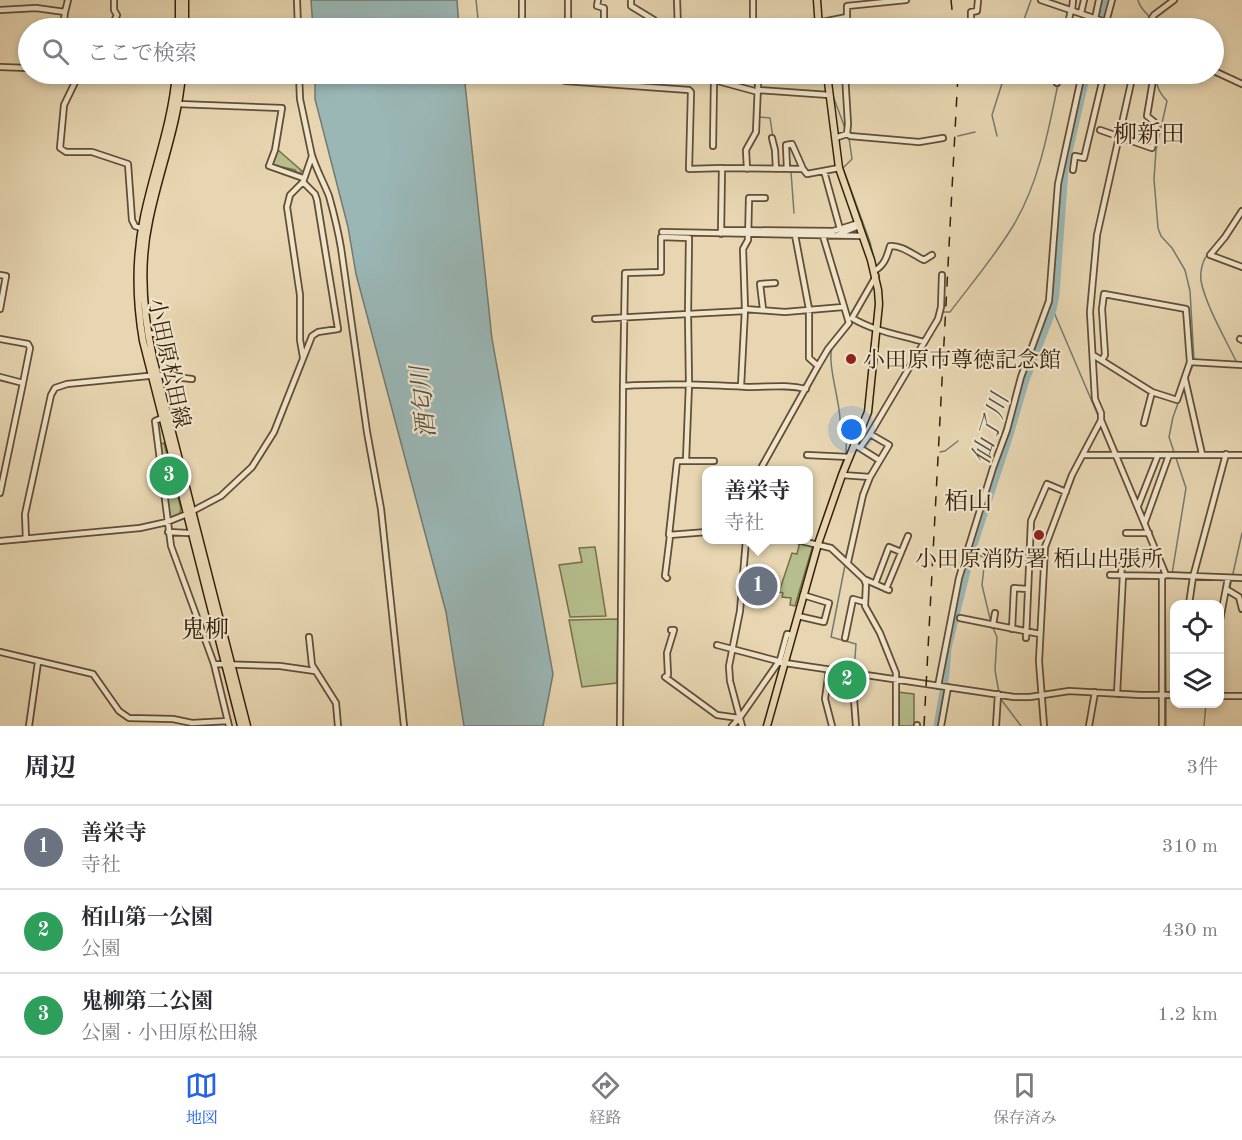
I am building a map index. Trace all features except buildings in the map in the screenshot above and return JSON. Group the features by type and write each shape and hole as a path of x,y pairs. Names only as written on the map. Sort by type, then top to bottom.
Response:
{"main road":[{"path":"179,0 179,18"},
{"path":"184,0 184,18"},
{"path":"817,0 818,18"},
{"name":"小田原松田線","path":"175,84 171,115 138,256 138,308 143,341 155,375 228,664 241,726"},
{"name":"小田原松田線","path":"181,84 174,130 144,229 143,278 148,333 162,418 190,513"},
{"path":"767,726 781,662 798,616 818,544 842,475 849,457 857,446 868,412 877,328 879,300 876,277 839,168 828,84"},
{"name":"小田原松田線","path":"228,664 247,726"}],"street":[{"path":"64,18 68,0"},
{"path":"114,0 116,18"},
{"path":"297,0 298,18"},
{"path":"522,0 522,18"},
{"path":"568,0 568,18"},
{"path":"597,0 597,6 604,8 604,18"},
{"path":"630,0 632,6 651,18"},
{"path":"677,0 678,18"},
{"path":"753,0 753,18"},
{"path":"847,18 847,3 906,0"},
{"path":"970,18 970,12 977,11 978,0"},
{"path":"1041,0 1092,18"},
{"path":"1073,0 1074,11"},
{"path":"1071,18 1084,0"},
{"path":"1095,18 1100,0"},
{"path":"1107,18 1112,0"},
{"path":"1152,18 1174,0"},
{"path":"0,10 36,8 65,12"},
{"path":"0,67 18,68"},
{"path":"1224,76 1242,84"},
{"path":"74,84 64,105 60,148 66,152 92,152 128,164 132,220 135,226 144,229"},
{"path":"299,84 300,99 314,164 328,196 339,236 367,432 381,509 404,726"},
{"path":"606,84 692,92 689,169 803,169"},
{"path":"711,84 713,146"},
{"path":"734,84 758,91 829,95"},
{"path":"747,169 746,150 756,132 757,84"},
{"path":"846,84 848,124 846,134"},
{"path":"939,686 949,622 962,568 1007,430 1021,376 1049,301 1058,184 1080,84"},
{"path":"1073,170 1075,156 1084,158 1102,84"},
{"path":"1044,726 1039,661 1046,546 1072,475 1100,422 1101,413 1095,399 1090,312 1099,218 1131,84"},
{"path":"1100,130 1152,148 1157,124 1148,116 1153,84"},
{"path":"0,541 130,530 167,522 190,513 221,496 252,467 274,432 303,357 315,333 338,329 315,194 303,180 269,166 275,150 282,108 178,104"},
{"path":"835,138 846,134 919,142 943,138"},
{"path":"772,138 776,169"},
{"path":"787,169 786,145 792,144 807,174 839,168"},
{"path":"303,357 300,296 286,207 290,195 308,170 311,152"},
{"path":"721,232 722,168"},
{"path":"824,171 840,229"},
{"path":"741,386 745,310 743,249 749,233 749,198 765,198"},
{"path":"1242,211 1210,255 1242,267"},
{"path":"749,233 833,231 859,224"},
{"path":"835,236 859,224"},
{"path":"663,232 863,236"},
{"path":"795,235 809,309 809,358 818,366"},
{"path":"824,236 843,307 850,320 866,327 924,342"},
{"path":"620,726 625,273 661,272 661,237 689,238 689,384 686,460"},
{"path":"763,466 828,349 850,320 876,277 890,246 901,247 924,260 932,255"},
{"path":"0,275 6,276 0,309"},
{"path":"879,460 857,446 870,434 938,319 941,307 942,275"},
{"path":"763,309 760,284 775,283"},
{"path":"1093,355 1152,392 1177,399 1190,362 1186,309 1104,294 1102,309 1105,355 1102,360"},
{"path":"595,319 763,309 785,312 843,307"},
{"path":"1090,312 1102,309"},
{"path":"148,333 162,335"},
{"path":"0,339 28,344 30,348 0,493"},
{"path":"302,347 309,345"},
{"path":"1190,362 1240,365"},
{"path":"26,539 25,514 53,390 57,386 155,375 192,379"},
{"path":"0,377 23,383"},
{"path":"1185,379 1202,454"},
{"path":"623,386 780,385 806,389"},
{"path":"1144,423 1152,392"},
{"path":"0,652 93,674 119,711 129,718 173,719 183,723 228,723 214,664 173,552 168,532 155,421 162,418"},
{"path":"1100,422 1167,576 1161,695 1162,726"},
{"path":"848,562 863,495 870,477 889,445 870,434"},
{"path":"1190,600 1193,576 1226,454"},
{"path":"807,455 849,457"},
{"path":"1083,455 1242,455"},
{"path":"1138,506 1158,455"},
{"path":"1145,522 1169,455"},
{"path":"0,456 7,458"},
{"path":"667,578 665,576 677,461 714,461"},
{"path":"842,475 870,477"},
{"path":"1026,635 1032,516 1047,484 1066,492"},
{"path":"168,532 188,533"},
{"path":"670,536 702,533"},
{"path":"1126,533 1147,533"},
{"path":"813,543 831,548 864,579 887,589 908,536"},
{"path":"740,721 730,681 729,666 740,610 746,544"},
{"path":"1031,545 1046,546"},
{"path":"876,584 889,547 901,552"},
{"path":"1117,694 1122,564"},
{"path":"1110,575 1242,578"},
{"path":"1224,600 1228,578"},
{"path":"864,579 866,584 864,602 896,673 896,726"},
{"path":"1012,629 1014,588 1028,589"},
{"path":"1226,589 1239,597 1242,609"},
{"path":"798,616 824,622 829,603 803,596"},
{"path":"845,638 853,599 864,602"},
{"path":"992,625 995,613"},
{"path":"960,618 1012,629 1026,635 1040,634"},
{"path":"671,630 674,630 667,653 668,675 665,677 717,715 740,721"},
{"path":"309,637 312,665 336,702 338,726"},
{"path":"717,645 781,662 1000,695 1023,697 1063,692 1170,695"},
{"path":"29,726 38,662"},
{"path":"732,726 740,721 781,662"},
{"path":"214,664 280,666 315,671"},
{"path":"829,670 825,699 832,726"},
{"path":"852,674 855,726"},
{"path":"940,726 948,687"},
{"path":"1089,726 1095,692"},
{"path":"996,726 1000,695"},
{"path":"1224,696 1242,696"}],"green space":[{"path":"278,150 302,171 298,174 295,170 273,165 272,162"},
{"path":"164,443 181,509 179,515 170,518 160,444"},
{"path":"800,544 813,545 795,606 790,605 791,598 782,597 783,593 779,592 792,553 797,554"},
{"path":"595,547 606,616 570,617 559,565 582,562 579,548"},
{"path":"618,619 617,683 582,687 569,620"},
{"path":"897,692 914,694 914,726 897,726"}],"water":[{"path":"311,0 457,0 458,18 312,18"},
{"name":"酒匂川","path":"315,84 465,84 492,339 553,674 543,726 464,726 446,612 356,274 348,227 315,99"}],"waterway":[{"path":"476,0 478,18"},
{"path":"1025,18 1031,0"},
{"name":"仙了川","path":"1100,18 1104,0"},
{"path":"1138,0 1151,18"},
{"path":"997,136 992,115 1002,84"},
{"path":"941,312 950,312 999,248 1022,210 1042,157 1058,84"},
{"name":"仙了川","path":"937,726 948,648 972,551 1026,380 1053,310 1065,169 1085,84"},
{"path":"1157,84 1167,101 1156,150 1154,179 1158,228 1161,236 1172,248 1185,270 1190,291 1194,360"},
{"path":"832,93 846,131"},
{"path":"759,117 770,118 773,138"},
{"path":"958,136 975,132"},
{"path":"849,138 852,159 843,168 870,242 876,267"},
{"path":"791,172 794,213"},
{"path":"1208,254 1201,270 1201,281 1212,312 1237,363"},
{"path":"1053,310 1099,418"},
{"path":"786,648 816,539 846,452 847,428 840,420 831,355 838,338 853,322"},
{"path":"1187,380 1193,365"},
{"path":"1172,574 1186,488 1169,437 1173,417 1184,387"},
{"path":"940,452 958,441"},
{"path":"845,560 860,501"},
{"path":"1230,587 1242,533"},
{"path":"972,550 985,558 982,585 991,623"},
{"path":"1159,563 1163,573"},
{"path":"845,565 831,637 856,644 854,671"},
{"path":"1165,577 1166,692"},
{"path":"993,628 997,637 995,670 999,693"},
{"path":"1166,697 1166,726"},
{"path":"1000,698 1021,726"},
{"path":"1204,726 1206,708"}],"railway":[{"path":"951,0 953,18"},
{"path":"924,726 957,84"}],"place":[{"name":"小田原市尊徳記念館","path":"851,359"},
{"name":"鬼柳第二公園","path":"169,476"},
{"name":"小田原消防署 栢山出張所","path":"1039,535"},
{"name":"善栄寺","path":"758,586"},
{"name":"栢山第一公園","path":"847,680"}],"district":[{"name":"柳新田","path":"1149,134"},
{"name":"栢山","path":"968,501"},
{"name":"鬼柳","path":"205,629"}]}
